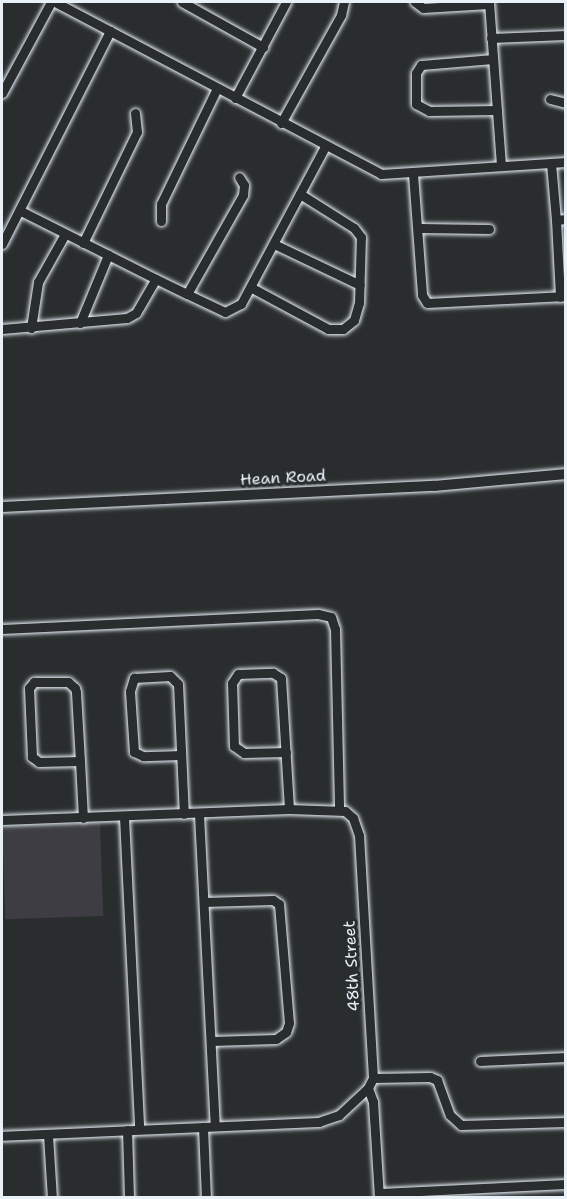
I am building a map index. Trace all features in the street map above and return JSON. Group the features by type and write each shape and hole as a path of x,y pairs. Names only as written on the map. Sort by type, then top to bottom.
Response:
{"street":[{"path":"2,93 53,2 325,147 381,174 413,174 566,162"},
{"path":"182,2 263,47"},
{"path":"235,98 286,2"},
{"path":"281,123 341,15 344,2"},
{"path":"415,2 423,8 489,3 501,166"},
{"path":"2,244 110,31"},
{"path":"491,38 566,35"},
{"path":"493,59 421,65 416,73 416,104 429,111 497,110"},
{"path":"162,221 161,204 217,88"},
{"path":"550,99 566,103"},
{"path":"83,243 137,132 135,113"},
{"path":"19,210 220,311 231,311 241,304 252,288 325,147"},
{"path":"413,174 419,228 422,295 430,305 562,296 561,220 551,163"},
{"path":"186,294 243,195 244,185 239,177"},
{"path":"252,288 336,329 349,326 354,320 360,285 362,244 358,233 300,194"},
{"path":"419,228 489,229"},
{"path":"31,328 38,282 65,234"},
{"path":"274,244 360,285"},
{"path":"80,323 108,255"},
{"path":"2,329 31,328 132,316 156,279"},
{"name":"Hean Road","path":"2,507 427,487 566,474"},
{"path":"2,629 318,614 331,617 335,629 339,809 2,820"},
{"path":"286,752 244,753 234,746 232,683 238,674 273,673 281,678 286,752 289,809"},
{"path":"181,755 143,756 134,752 130,691 134,678 175,679 181,755 184,814"},
{"path":"80,761 39,762 32,757 29,688 34,682 68,682 75,688 80,761 83,818"},
{"name":"48th Street","path":"2,1137 319,1122 339,1115 368,1088 373,1078 359,835 353,818 339,809"},
{"path":"199,814 215,1126"},
{"path":"124,817 139,1129"},
{"path":"204,902 273,900 279,904 289,1023 286,1032 276,1039 212,1041"},
{"path":"480,1061 566,1057"},
{"path":"373,1078 429,1077 437,1080 450,1115 461,1125 566,1122"},
{"path":"368,1088 373,1102 379,1196 566,1184"},
{"path":"203,1126 206,1197"},
{"path":"127,1130 129,1197"},
{"path":"48,1135 52,1197"}],"shaded area":[{"path":"100,823 103,916 5,919 2,826"}]}
